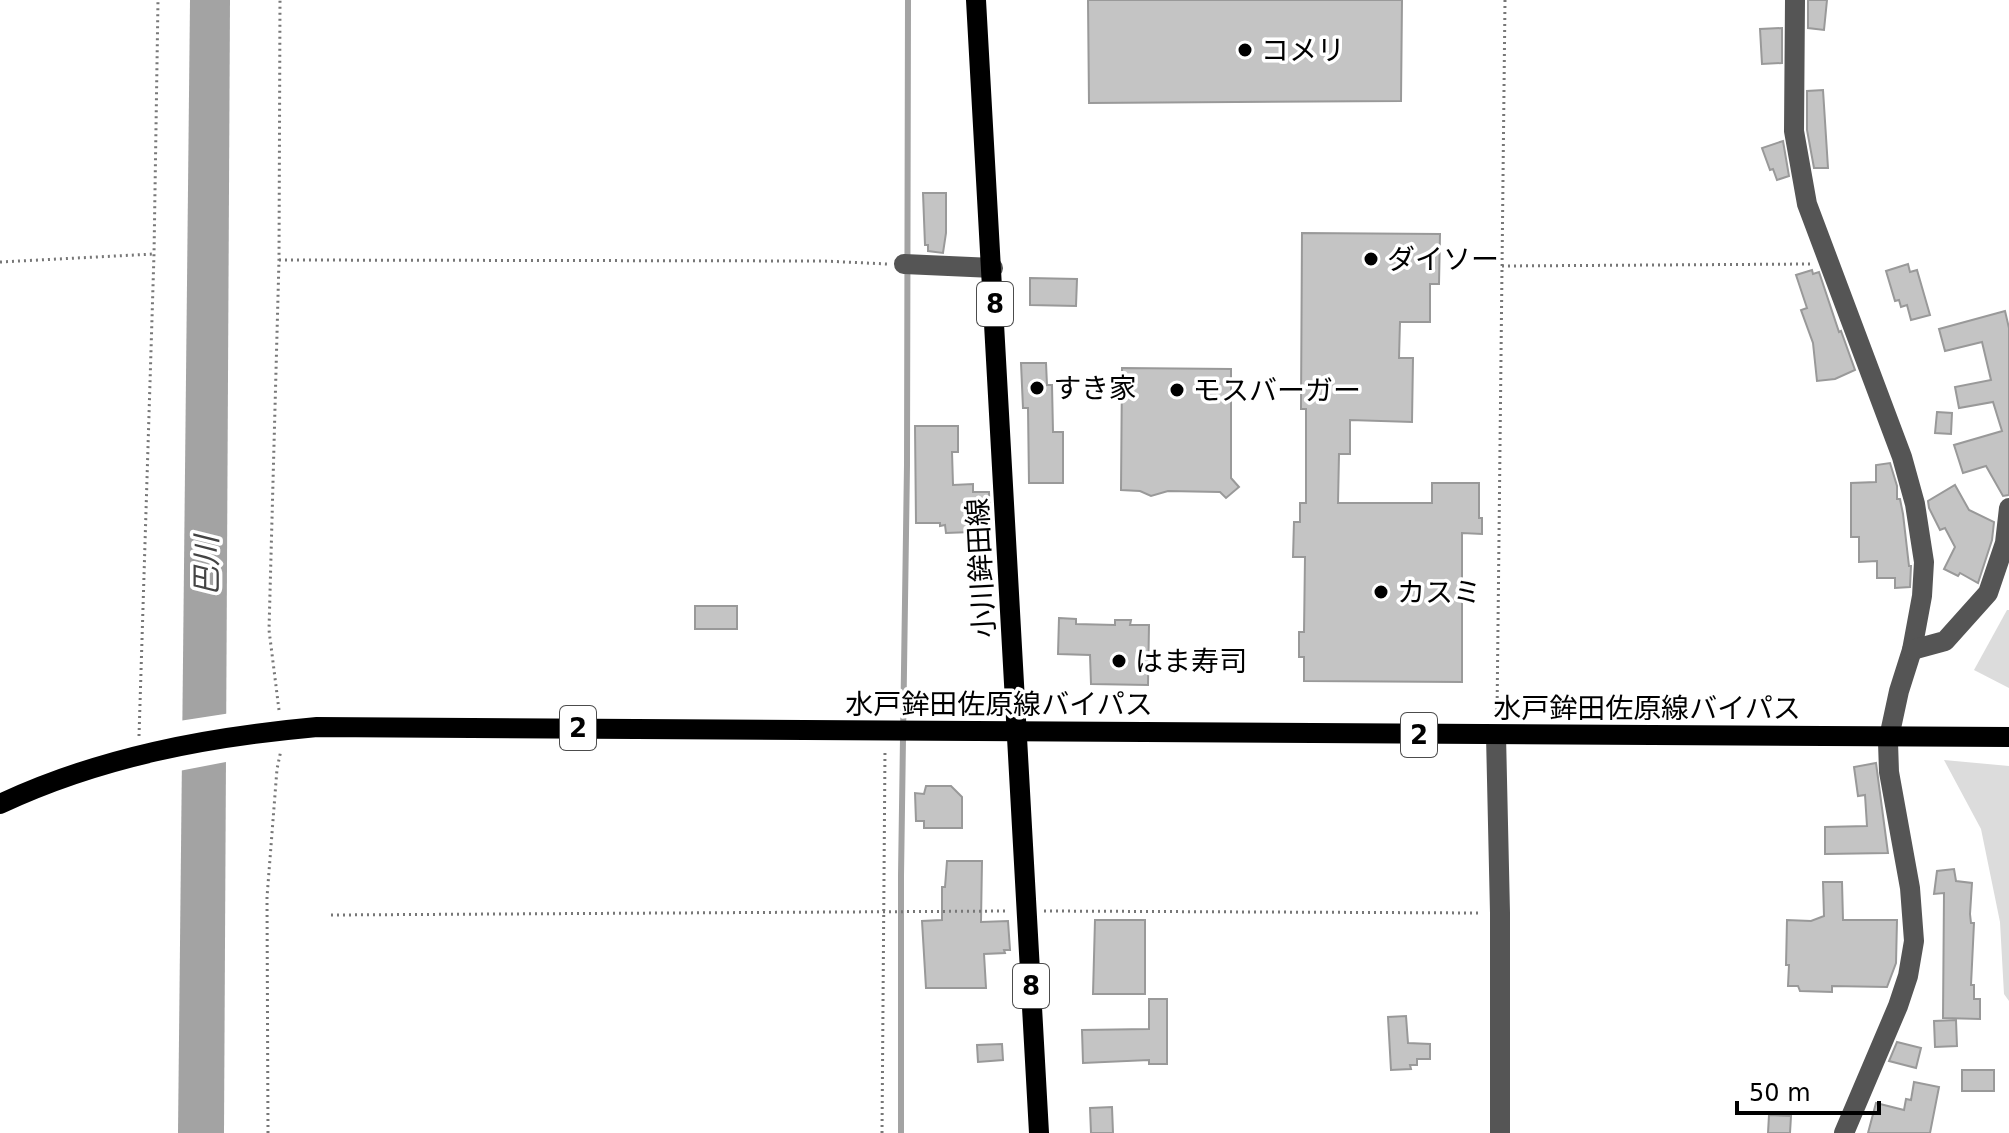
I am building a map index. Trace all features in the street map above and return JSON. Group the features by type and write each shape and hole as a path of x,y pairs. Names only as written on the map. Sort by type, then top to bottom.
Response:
{"main road":[{"name":"小川鉾田線","path":"976,0 1039,1133"},
{"name":"水戸鉾田佐原線バイパス","path":"0,804 103,764 146,753 276,731 357,726 2009,737"}],"street":[{"path":"1795,0 1794,131 1807,204 1902,457 1915,504 1924,562 1922,596 1912,650 1888,742 1889,772 1910,888 1914,941 1908,976 1898,1006 1844,1133"},
{"path":"909,264 993,268"},
{"path":"1912,650 1945,641 1988,593 2005,543 2009,508"},
{"path":"1496,735 1500,1133"}],"path":[{"path":"146,753 158,0"},
{"path":"268,1133 267,897 276,731 269,630 279,260 280,0"},
{"path":"1496,735 1505,0"},
{"path":"0,262 154,254"},
{"path":"279,260 824,261 909,264"},
{"path":"1502,266 1828,264"},
{"path":"882,1133 883,912 899,731"},
{"path":"331,915 1027,911 1500,913"}],"shaded area":[{"path":"2009,610 2009,688 1974,670"},
{"path":"1944,760 2009,766 2009,1001 2004,994 2000,922 1981,829"}],"water":[{"name":"巴川","path":"190,0 230,0 224,1133 178,1133"}],"pier":[{"path":"231,713 231,761 179,771 179,721"}],"building":[{"name":"コメリ","path":"1088,0 1402,0 1401,101 1089,103"},
{"path":"1808,0 1827,0 1824,30 1808,28"},
{"path":"1782,28 1782,63 1762,64 1760,29"},
{"path":"1823,90 1828,168 1814,168 1807,130 1807,91"},
{"path":"1783,141 1789,176 1777,180 1762,148"},
{"path":"923,193 946,193 943,253 928,251 928,245 925,245"},
{"path":"1302,233 1440,234 1439,284 1430,284 1430,322 1400,322 1399,358 1413,358 1412,422 1350,420 1350,454 1339,454 1338,503 1432,503 1432,483 1479,483 1482,534 1462,533 1462,682 1304,681 1304,657 1299,657 1299,632 1304,632 1305,557 1293,557 1294,522 1300,522 1300,503 1306,503 1306,409 1301,409"},
{"path":"1908,264 1910,272 1917,270 1930,315 1911,320 1907,305 1901,307 1899,300 1895,301 1886,271"},
{"path":"1812,270 1813,274 1819,272 1855,370 1835,379 1817,381 1813,343 1801,310 1807,308 1796,275"},
{"path":"1030,278 1077,279 1076,306 1030,305"},
{"path":"2005,311 2009,328 2009,495 2003,496 1986,466 1963,473 1954,445 2002,431 1993,402 1959,408 1955,387 1991,380 1982,342 1945,351 1939,329"},
{"path":"1021,363 1046,363 1047,385 1052,385 1053,432 1063,432 1063,483 1029,483 1028,408 1023,408"},
{"path":"1122,368 1231,369 1231,478 1239,487 1226,498 1220,492 1168,491 1151,496 1140,491 1121,490"},
{"path":"1937,412 1952,413 1951,434 1935,433"},
{"path":"915,426 958,426 958,452 952,452 953,485 973,484 973,492 989,492 990,526 971,527 971,532 946,533 945,525 940,526 940,523 916,523"},
{"path":"1890,463 1903,514 1911,566 1910,587 1895,588 1895,578 1877,578 1877,561 1859,562 1859,537 1851,537 1851,483 1876,482 1876,465"},
{"path":"1955,485 1969,510 1994,522 1992,540 1978,583 1944,569 1955,547 1945,528 1940,530 1929,508 1928,501"},
{"path":"695,606 737,606 737,629 695,629"},
{"name":"はま寿司","path":"1059,618 1076,619 1076,624 1115,625 1115,620 1131,620 1130,625 1149,625 1148,685 1091,684 1090,655 1058,654"},
{"path":"1876,763 1888,853 1825,854 1825,827 1867,826 1865,795 1858,796 1854,767"},
{"path":"926,786 951,786 962,797 962,828 924,828 924,821 916,821 915,793 924,794"},
{"path":"947,861 982,861 981,922 1008,921 1010,950 984,954 986,988 926,988 922,921 942,920 942,887 945,887"},
{"path":"1954,869 1956,881 1972,883 1971,985 1974,985 1974,999 1980,999 1980,1019 1943,1018 1944,893 1934,894 1937,871"},
{"path":"1823,882 1842,882 1843,920 1897,920 1896,963 1887,987 1832,986 1832,992 1800,991 1798,986 1788,986 1787,920 1811,921 1824,916"},
{"path":"1095,920 1145,920 1145,994 1093,994"},
{"path":"1149,999 1167,999 1167,1064 1149,1064 1149,1060 1083,1063 1082,1030 1149,1029"},
{"path":"1406,1016 1408,1043 1430,1044 1430,1059 1417,1059 1417,1065 1410,1065 1411,1069 1391,1070 1388,1017"},
{"path":"1956,1020 1957,1046 1935,1047 1934,1021"},
{"path":"1897,1042 1921,1048 1916,1068 1889,1061"},
{"path":"1002,1044 1003,1060 978,1062 977,1045"},
{"path":"1962,1070 1994,1070 1994,1091 1962,1091"},
{"path":"1914,1082 1939,1087 1930,1133 1868,1133 1876,1103 1904,1110 1906,1099 1911,1100"},
{"path":"1112,1107 1113,1133 1091,1133 1090,1108"},
{"path":"1769,1115 1791,1116 1790,1133 1768,1133"}],"waterway":[{"path":"901,1133 908,0"}],"place":[{"name":"コメリ","path":"1245,50"},
{"name":"ダイソー","path":"1371,259"},
{"name":"すき家","path":"1037,388"},
{"name":"モスバーガー","path":"1177,390"},
{"name":"カスミ","path":"1381,592"},
{"name":"はま寿司","path":"1119,661"}]}
